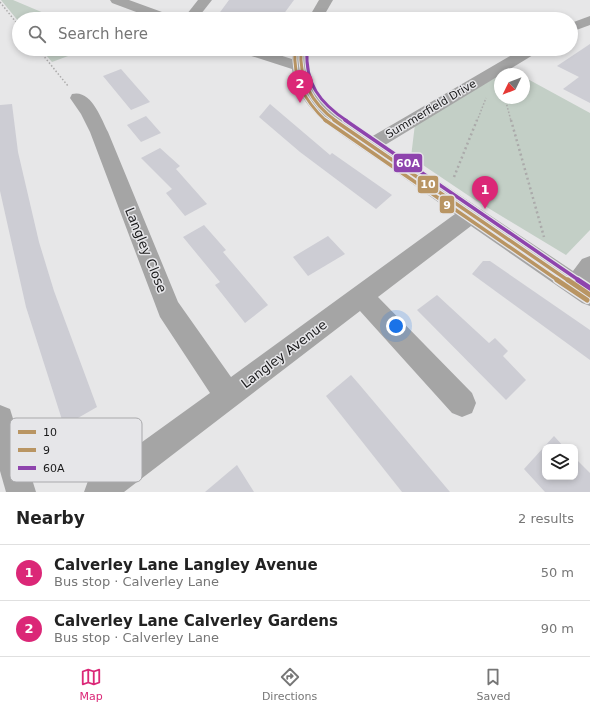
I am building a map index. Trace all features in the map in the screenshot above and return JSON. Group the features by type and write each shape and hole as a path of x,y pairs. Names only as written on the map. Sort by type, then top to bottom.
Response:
{"street":[{"path":"118,0 150,12"},
{"path":"196,12 205,0"},
{"path":"319,12 326,0"},
{"path":"578,25 590,20"},
{"name":"Summerfield Drive","path":"501,68 521,56"},
{"path":"300,57 306,89 332,119 470,215 583,290 590,266"},
{"name":"Summerfield Drive","path":"371,145 494,72"},
{"name":"Langley Close","path":"78,98 89,112 99,132 169,309 228,396"},
{"name":"Langley Avenue","path":"142,463 228,396 470,215"},
{"path":"361,296 462,403"},
{"path":"0,419 10,454"},
{"path":"18,482 21,492"}],"path":[{"path":"0,2 12,17"},
{"path":"44,56 78,98"},
{"path":"446,198 494,80"},
{"path":"507,104 553,270"}],"shaded area":[{"path":"1,0 13,0 41,12 12,12 12,13"},
{"path":"47,56 68,56 52,62"},
{"path":"494,78 494,104 530,104 530,80 590,113 590,230 566,255 475,200 411,157 415,124"}],"building":[{"path":"229,0 294,0 285,12 220,12"},
{"path":"590,44 590,103 563,89 579,77 557,66 572,56 578,56 578,52"},
{"path":"121,69 150,102 131,110 103,76"},
{"path":"12,104 18,152 39,242 54,291 97,407 78,418 61,418 26,307 0,191 0,105"},
{"path":"270,104 330,155 332,153 392,195 376,209 300,152 259,117"},
{"path":"146,116 161,133 141,142 127,125"},
{"path":"160,148 180,166 176,169 207,204 185,216 166,193 172,189 141,158"},
{"path":"204,225 226,250 223,252 268,305 245,323 215,285 220,282 183,237"},
{"path":"328,236 345,254 308,276 293,257"},
{"path":"483,261 490,261 590,330 590,360 472,274"},
{"path":"437,295 489,343 495,338 508,351 503,356 526,380 506,400 417,310"},
{"path":"351,375 450,492 402,492 326,396"},
{"path":"554,436 561,444 547,444"},
{"path":"542,449 542,480 578,480 578,461 590,473 590,492 545,492 524,469"},
{"path":"237,465 254,492 205,492"}],"transit line":[{"name":"9","path":"294,56 295,72 302,92 313,108 330,125 587,300"},
{"name":"10","path":"300,56 301,71 307,89 318,105 334,120 590,295"},
{"name":"60A","path":"306,56 307,71 313,87 323,101 338,115 590,288"}],"place":[{"name":"Calverley Lane Calverley Gardens","path":"300,103"},
{"name":"Calverley Lane Langley Avenue","path":"485,209"}]}
